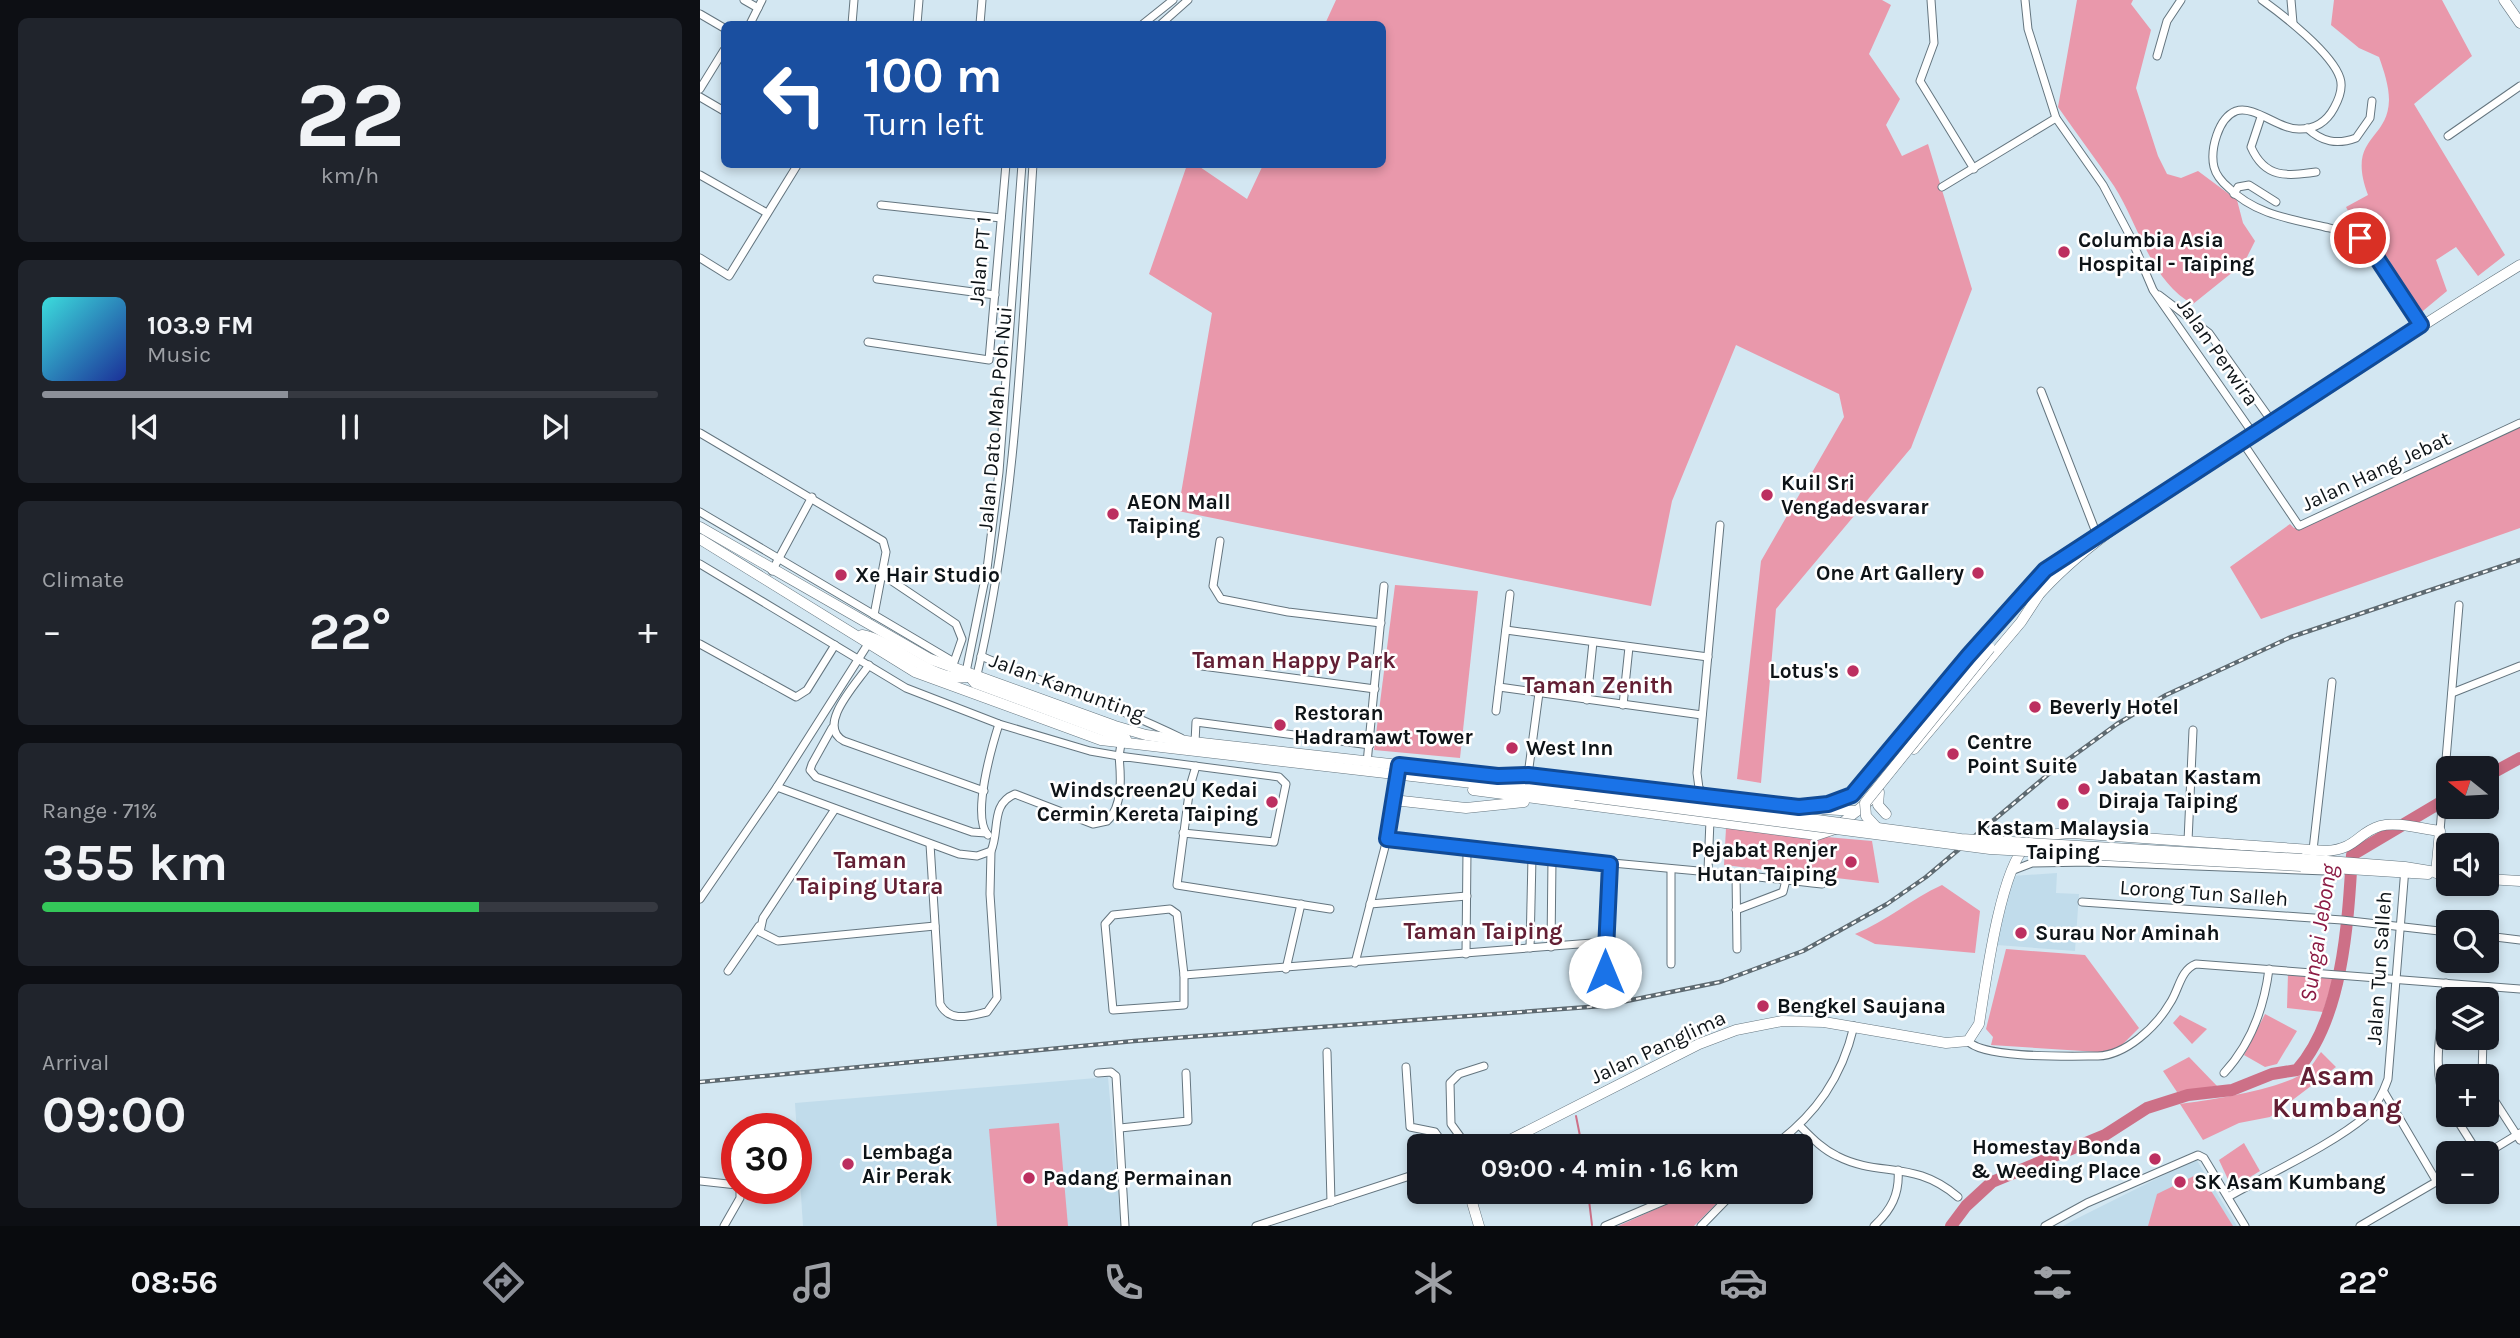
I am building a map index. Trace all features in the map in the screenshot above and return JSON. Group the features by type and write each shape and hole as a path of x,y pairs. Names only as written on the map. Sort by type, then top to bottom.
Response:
{"main road":[{"path":"2504,0 2520,23"},
{"path":"1879,829 1866,816 1865,803 1990,648 2062,569 2254,435 2421,325 2520,265"},
{"path":"1799,807 1828,804 1852,795 2033,581 2097,535 2166,494"},
{"name":"Jalan Kamunting","path":"700,527 898,643 971,675 1146,736 1398,770 1498,776 1528,775 1799,807"},
{"name":"Jalan Kamunting","path":"700,539 926,677 1084,735 1121,744 1367,766"},
{"path":"1835,829 1879,792 2021,622 2038,596"},
{"path":"854,633 868,636 953,677 971,675 975,683 1018,701 1143,745"},
{"name":"Jalan Kamunting","path":"1398,770 1459,788 1809,835 1826,834 1835,829"},
{"name":"Jalan Kamunting","path":"1498,776 1576,792 1947,844 2027,852 2301,863"},
{"name":"Jalan Kamunting","path":"1432,779 1576,792 1961,839 2301,863"},
{"path":"1879,792 1878,805 1886,814"},
{"path":"1852,795 1852,806 1857,811"},
{"path":"1394,800 1466,808 1549,800"},
{"path":"1799,807 1857,811"},
{"path":"1799,807 1833,816 1835,829"},
{"path":"1968,1041 1979,1024 2010,871 2026,846 2039,838 2055,834 2313,850 2344,849 2376,827 2386,825 2440,831"},
{"path":"2301,863 2436,873"},
{"path":"2499,879 2520,881"},
{"name":"Jalan Panglima","path":"1522,1134 1699,1044 1736,1030 1782,1021 1854,1026 1945,1043 1968,1041"},
{"path":"1473,1204 1479,1226"}],"street":[{"path":"744,0 758,8"},
{"path":"752,21 762,0"},
{"path":"852,21 854,0"},
{"path":"917,21 919,0"},
{"path":"980,21 982,0"},
{"path":"1147,21 1173,0"},
{"path":"1164,21 1188,0"},
{"path":"1931,0 1934,43 1920,81 1973,169"},
{"name":"Jalan Perwira","path":"2025,0 2028,30 2056,118 2103,185 2130,236 2153,290 2254,435"},
{"path":"2157,56 2167,21 2181,0"},
{"path":"2262,0 2293,23 2333,65 2341,79 2341,92 2328,117 2316,127 2283,127 2239,110 2228,115 2217,134 2213,152 2214,168 2234,194 2257,209 2360,238 2367,243 2421,325"},
{"path":"2291,0 2293,23"},
{"path":"700,14 721,26"},
{"path":"700,89 721,55"},
{"path":"2448,136 2520,86"},
{"path":"700,97 721,109"},
{"path":"2308,128 2323,139 2335,142 2356,138 2370,118 2372,101"},
{"path":"2261,117 2251,147 2264,167 2274,174 2286,176 2316,172"},
{"path":"1942,187 2056,118"},
{"path":"700,258 729,275 795,168"},
{"name":"Jalan PT 1","path":"869,342 989,360 1006,168"},
{"name":"Jalan Dato Mah Poh Nui","path":"971,675 999,472 1022,168"},
{"name":"Jalan Dato Mah Poh Nui","path":"971,675 981,656 997,582 1009,480 1033,168"},
{"path":"700,175 767,213"},
{"path":"2234,194 2238,187 2249,185 2276,202"},
{"path":"881,205 1001,218"},
{"path":"877,279 995,295"},
{"name":"Jalan Perwira","path":"2153,290 2209,333 2273,423"},
{"path":"2041,391 2097,535"},
{"name":"Jalan Hang Jebat","path":"2243,443 2299,526 2520,423"},
{"path":"700,433 883,541 887,552 874,615"},
{"path":"772,571 812,497"},
{"path":"700,512 954,662 962,639 956,624 883,575"},
{"path":"1705,796 1699,788 1697,773 1720,525"},
{"path":"1220,541 1213,586 1221,599 1262,608 1381,622"},
{"path":"700,564 906,688 999,724 1090,751 1284,779 1288,789 1274,842 1183,833"},
{"path":"1367,766 1384,586"},
{"path":"1496,711 1510,594"},
{"path":"2440,831 2459,605"},
{"path":"1506,630 1708,657"},
{"path":"1587,700 1593,642"},
{"path":"700,899 777,787 869,643"},
{"path":"700,644 796,697 807,690 835,645"},
{"path":"1623,705 1629,647"},
{"path":"981,656 1046,685 1132,715 1192,742 1196,722 1370,745"},
{"path":"869,665 836,715 810,770 816,777 995,838"},
{"path":"1202,666 1375,689"},
{"path":"2452,693 2520,666"},
{"path":"2313,850 2332,682"},
{"path":"1499,687 1702,715"},
{"path":"1528,775 1539,693"},
{"path":"986,834 982,822 984,791 988,760 999,724"},
{"path":"832,728 835,735 844,741 984,791"},
{"path":"814,729 825,740"},
{"path":"2188,841 2193,730"},
{"path":"930,844 940,1004 944,1011 960,1018 987,1013 993,1008 998,990 990,894 991,851 999,808 1002,802 1015,794 1093,824 1107,821 1115,810 1121,776 1121,744"},
{"path":"1195,766 1177,885 1330,909"},
{"path":"1355,963 1387,839 1398,770"},
{"path":"1674,791 1689,788 1697,773"},
{"path":"777,787 969,856 984,855 991,851"},
{"path":"727,971 760,926 835,809"},
{"path":"1708,870 1710,820"},
{"path":"1387,839 1531,857 1708,870 1822,884"},
{"path":"1466,954 1467,849"},
{"path":"1530,948 1531,857"},
{"path":"1551,947 1552,859"},
{"path":"2010,871 2032,863 2091,862 2307,872 2339,867"},
{"path":"1605,972 1610,864"},
{"path":"1671,869 1671,964"},
{"name":"Jalan Tun Salleh","path":"2228,1197 2367,1116 2384,1092 2388,1079 2405,871"},
{"path":"1736,874 1737,949"},
{"path":"1737,910 1783,892 1786,880"},
{"path":"1370,904 1467,896"},
{"name":"Lorong Tun Salleh","path":"2082,902 2342,920 2436,931"},
{"path":"1286,969 1300,904"},
{"path":"1175,911 1184,975 1185,1001 1180,1007 1113,1010 1105,924 1107,918 1113,915 1175,911"},
{"path":"760,926 764,937 778,941 935,926"},
{"path":"2499,937 2520,940"},
{"path":"1184,975 1605,942"},
{"name":"Jalan Panglima","path":"1968,1041 1981,1050 2098,1056 2115,1054 2158,1020 2169,1005 2186,970 2193,965 2269,969"},
{"path":"2224,1073 2254,1027 2264,999 2269,969 2487,987"},
{"path":"2439,1064 2446,983"},
{"path":"2499,988 2520,989"},
{"path":"1788,1134 1799,1125 1837,1079 1854,1026"},
{"path":"1327,1052 1331,1202"},
{"path":"1458,1134 1451,1124 1450,1083 1459,1074 1484,1066"},
{"path":"1406,1067 1410,1127 1436,1134"},
{"path":"1098,1073 1111,1072 1116,1076 1125,1226"},
{"path":"1119,1128 1188,1121 1186,1073"},
{"path":"2384,1092 2436,1180"},
{"path":"2499,1107 2518,1136 2499,1146"},
{"path":"1799,1125 1839,1157 1917,1172 1933,1178 1958,1197"},
{"path":"2045,1226 2087,1203 2198,1154 2204,1158 2245,1226"},
{"path":"1874,1226 1894,1200 1899,1187 1898,1170"},
{"path":"1256,1226 1407,1177"},
{"path":"700,1181 721,1184"},
{"path":"2360,1226 2436,1183"},
{"path":"724,1226 737,1204"},
{"path":"1605,1226 1657,1204"},
{"path":"1701,1226 1722,1204"}],"shaded area":[{"path":"1336,0 1882,0 1891,5 1869,54 1900,99 1886,125 1902,156 1928,144 1972,289 1911,448 1776,609 1761,783 1737,779 1761,561 1844,417 1839,394 1736,345 1672,501 1651,606 1178,511 1212,313 1149,274 1186,168 1201,168 1247,199 1262,168 1386,168 1386,21 1326,21"},
{"path":"2077,0 2133,0 2131,4 2151,30 2136,88 2158,156 2167,174 2181,178 2198,171 2237,200 2243,223 2255,241 2244,263 2193,304 2166,282 2114,186 2058,107"},
{"path":"2334,0 2442,0 2472,56 2414,104 2505,255 2478,276 2456,247 2436,260 2447,291 2418,315 2388,258 2356,226 2346,207 2368,195 2362,161 2365,150 2387,114 2389,95 2379,57 2359,48 2331,25"},
{"path":"2520,425 2520,528 2261,619 2230,567 2290,524 2294,528 2303,528"},
{"path":"1395,585 1478,591 1460,758 1374,750"},
{"path":"1726,828 1872,841 1879,883 1724,865"},
{"path":"2057,873 2056,893 2079,894 2075,951 1997,945 2012,876"},
{"path":"1942,885 1980,911 1975,953 1875,944 1855,934 1878,923"},
{"path":"2006,949 2085,955 2139,1028 2114,1053 1991,1045 1993,1037 1986,1029"},
{"path":"2288,973 2334,976 2323,1012 2287,1008"},
{"path":"2265,1014 2297,1031 2277,1064 2265,1067 2244,1055"},
{"path":"2180,1015 2207,1029 2192,1044 2173,1023"},
{"path":"2321,1052 2336,1067 2270,1117 2239,1123 2203,1140 2180,1104 2247,1093 2283,1083 2308,1070"},
{"path":"2189,1057 2217,1086 2177,1092 2163,1071"},
{"path":"1108,1077 1121,1226 803,1226 802,1204 812,1204 812,1113 796,1113 795,1103"},
{"name":"Padang Permainan","path":"1059,1123 1068,1226 997,1226 989,1129"},
{"path":"2244,1143 2260,1171 2232,1188 2219,1160"},
{"name":"SK Asam Kumbang","path":"2196,1159 2237,1226 2063,1226 2072,1221"},
{"path":"2200,1173 2233,1226 2148,1226 2157,1194"},
{"path":"1667,1204 1716,1204 1694,1226 1618,1226"}],"waterway":[{"name":"Sungai Jebong","path":"2499,769 2520,758"},
{"name":"Sungai Jebong","path":"1951,1226 1966,1206 1992,1182 2105,1135 2147,1108 2188,1095 2232,1090 2272,1074 2297,1070 2312,1049 2334,997 2345,939 2352,855 2436,805"},
{"path":"1576,1116 1580,1134"},
{"path":"1589,1204 1592,1225"}],"railway":[{"path":"700,1082 1134,1041 1602,1006 1720,982 1803,951 1887,904 1926,877 2051,772 2117,724 2166,695 2291,637 2520,560"}],"place":[{"name":"Columbia Asia Hospital - Taiping","path":"2064,252"},
{"name":"Kuil Sri Vengadesvarar","path":"1767,495"},
{"name":"AEON Mall Taiping","path":"1113,514"},
{"name":"One Art Gallery","path":"1978,573"},
{"name":"Xe Hair Studio","path":"841,575"},
{"name":"Lotus's","path":"1853,671"},
{"name":"Beverly Hotel","path":"2035,707"},
{"name":"Restoran Hadramawt Tower","path":"1280,725"},
{"name":"West Inn","path":"1512,748"},
{"name":"Centre Point Suite","path":"1953,754"},
{"name":"Jabatan Kastam Diraja Taiping","path":"2084,789"},
{"name":"Windscreen2U Kedai Cermin Kereta Taiping","path":"1272,802"},
{"name":"Kastam Malaysia Taiping","path":"2063,804"},
{"name":"Pejabat Renjer Hutan Taiping","path":"1851,862"},
{"name":"Surau Nor Aminah","path":"2021,933"},
{"name":"Bengkel Saujana","path":"1763,1006"},
{"name":"Homestay Bonda & Weeding Place","path":"2155,1159"},
{"name":"Lembaga Air Perak","path":"848,1164"},
{"name":"Padang Permainan","path":"1029,1178"},
{"name":"SK Asam Kumbang","path":"2180,1182"}],"district":[{"name":"Taman Happy Park","path":"1294,660"},
{"name":"Taman Zenith","path":"1598,685"},
{"name":"Taman Taiping Utara","path":"870,873"},
{"name":"Taman Taiping","path":"1483,931"},
{"name":"Asam Kumbang","path":"2337,1091"}],"route":[{"path":"1605,972 1610,864 1387,839 1399,765 1498,776 1528,775 1799,807 1828,804 1852,795 1968,656 2045,570 2166,494 2421,325 2367,243 2360,238"}]}
